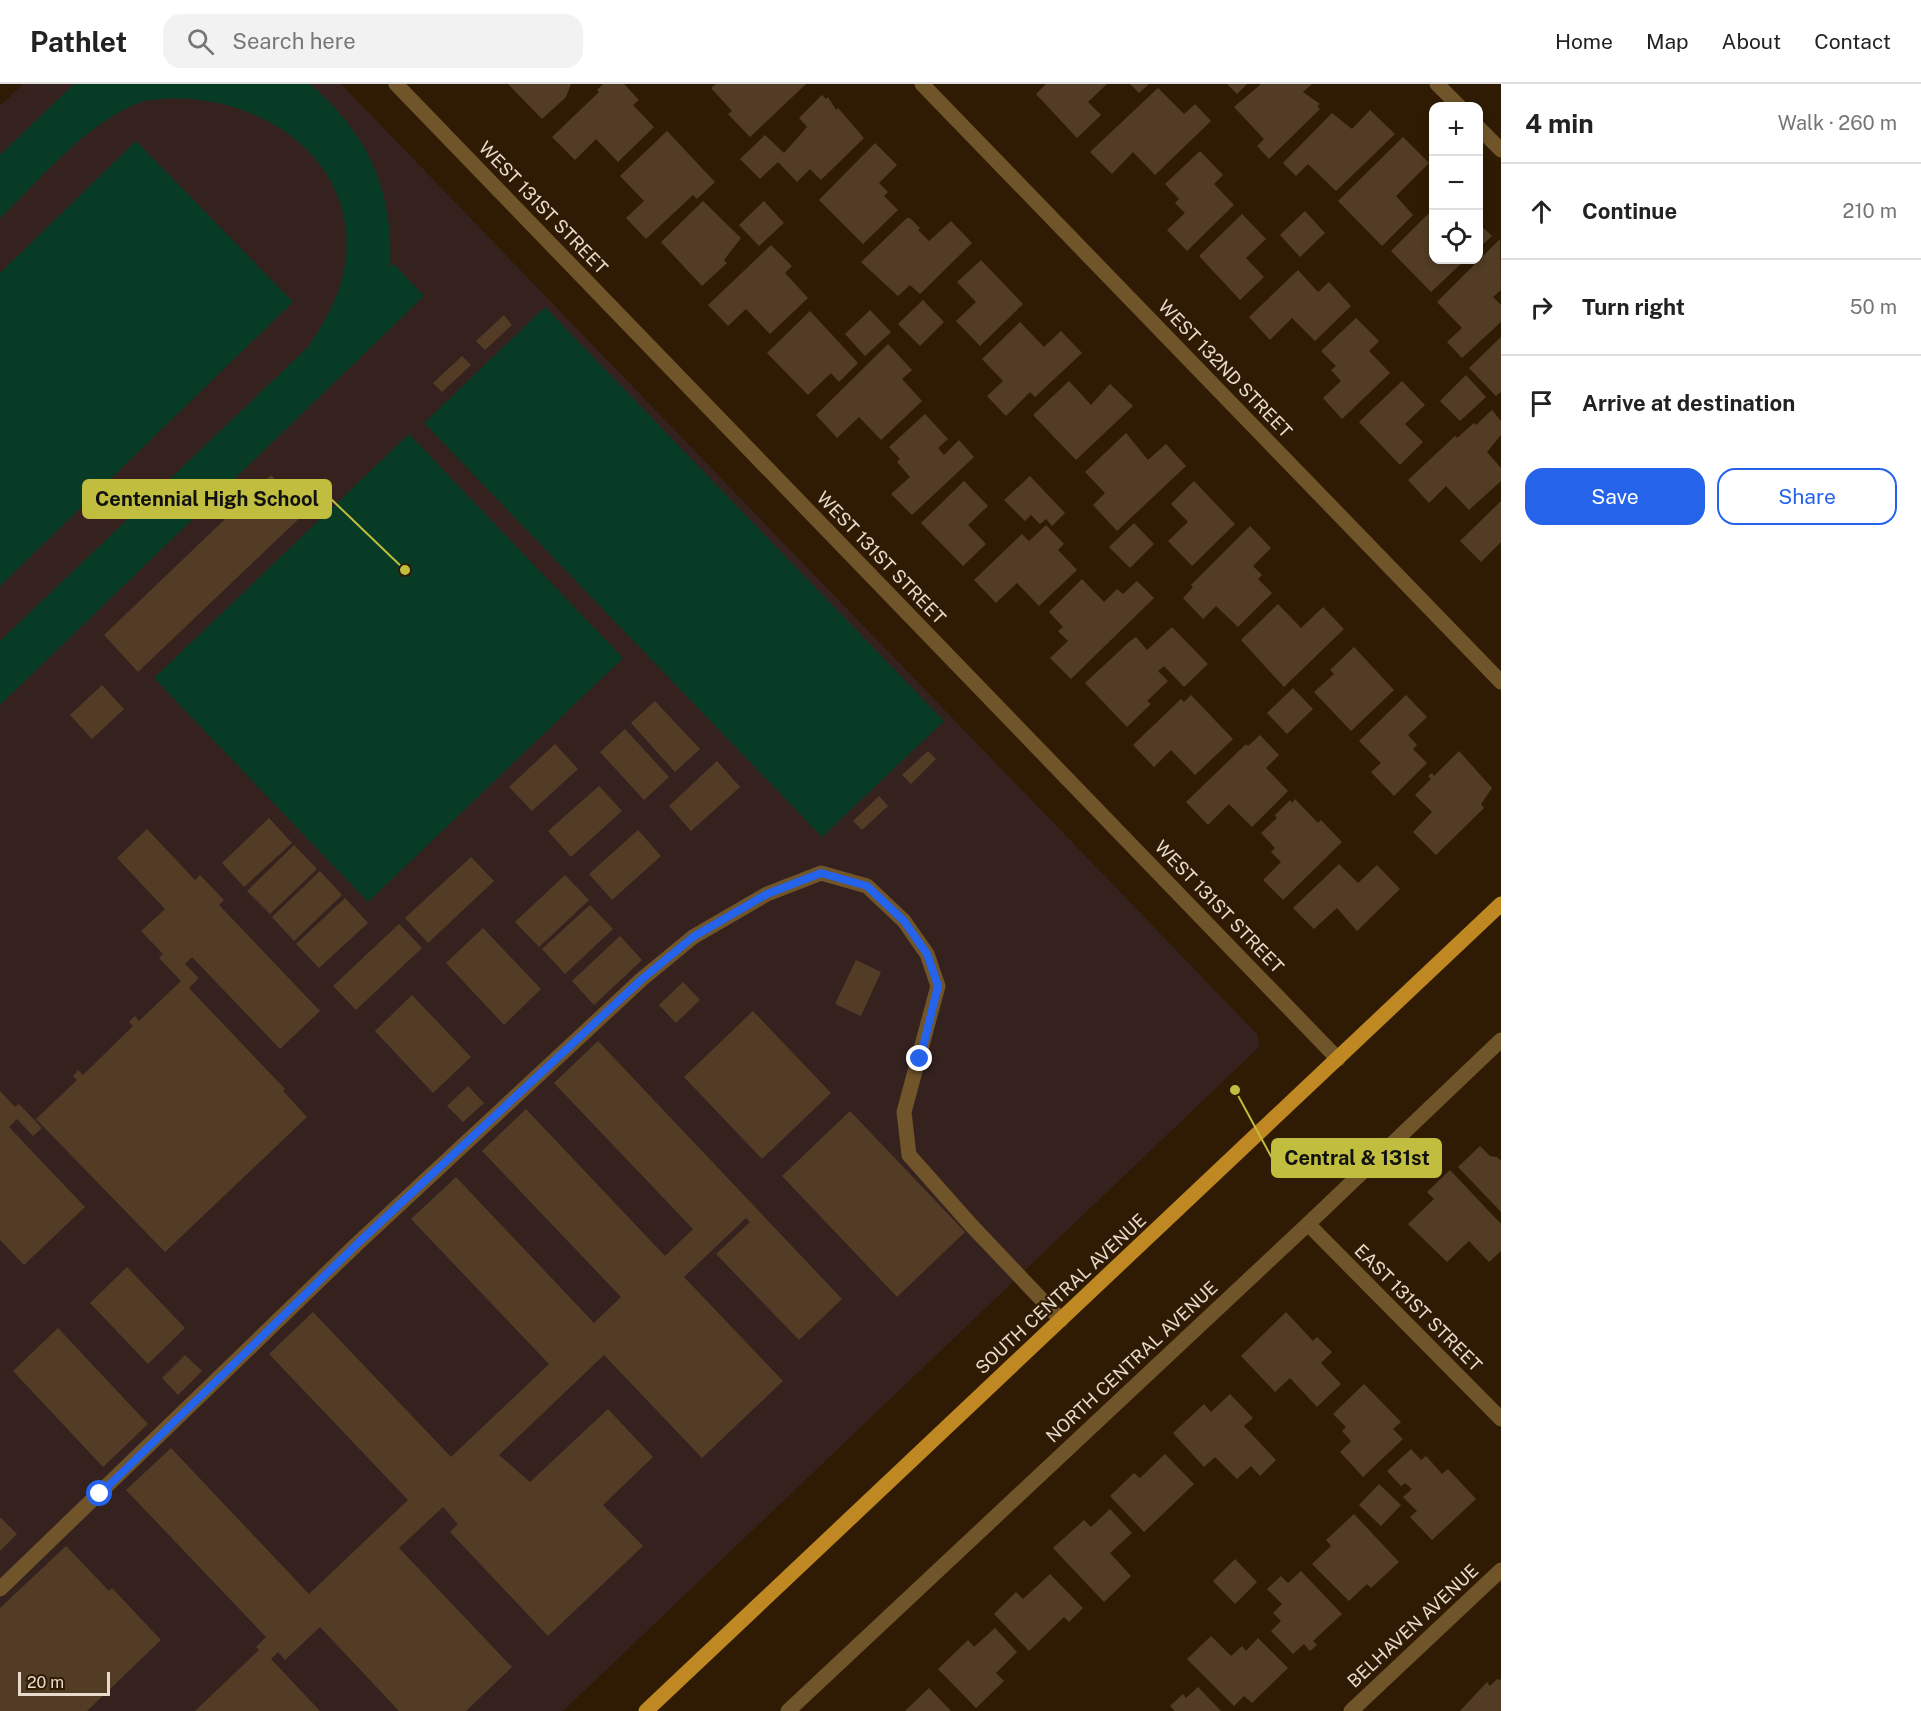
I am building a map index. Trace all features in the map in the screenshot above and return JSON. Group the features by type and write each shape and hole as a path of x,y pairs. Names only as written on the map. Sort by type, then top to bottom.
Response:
{"main road":[{"name":"SOUTH CENTRAL AVENUE","path":"646,1711 1501,904"}],"street":[{"name":"WEST 131ST STREET","path":"396,84 1338,1059"},
{"name":"WEST 132ND STREET","path":"922,84 1501,682"},
{"path":"1437,84 1455,102"},
{"path":"1483,131 1501,150"},
{"path":"0,1589 358,1243 642,979 693,937 767,894 821,873 867,886 904,921 927,954 938,986 904,1112 909,1155 971,1225 1062,1320"},
{"name":"NORTH CENTRAL AVENUE","path":"788,1711 1501,1040"},
{"name":"EAST 131ST STREET","path":"1308,1224 1501,1419"},
{"name":"BELHAVEN AVENUE","path":"1351,1711 1501,1570"}],"shaded area":[{"path":"23,84 341,84 1257,1034 1259,1047 563,1711 0,1711 0,106"}],"green space":[{"path":"74,84 310,84 348,123 362,144 382,188 390,239 390,267 394,264 424,296 0,705 0,641 308,347 336,297 345,264 345,225 335,190 316,160 290,135 258,116 222,104 183,99 144,101 123,110 85,136 0,218 0,155"},
{"path":"136,141 293,302 0,586 0,273"},
{"path":"545,307 944,721 822,837 424,423"},
{"path":"409,434 623,658 368,902 154,678"}],"building":[{"path":"508,84 571,84 566,97 542,119"},
{"path":"603,84 624,84 639,100 633,105 654,127 618,162 596,139 575,160 552,137 599,92 597,90"},
{"path":"716,84 806,84 750,137 728,114 732,111 711,88"},
{"path":"1046,84 1107,84 1088,102 1101,115 1077,138 1036,94"},
{"path":"1130,84 1149,84 1139,93"},
{"path":"1227,84 1247,84 1237,94"},
{"path":"1261,84 1312,84 1303,92 1320,104 1317,106 1320,109 1269,159 1257,146 1264,139 1234,107"},
{"path":"1158,88 1184,114 1195,104 1211,121 1155,175 1133,152 1112,174 1090,152"},
{"path":"822,95 826,99 828,97 836,110 838,108 864,138 821,180 810,169 797,182 778,162 760,179 740,159 765,135 784,153 807,127 799,118"},
{"path":"1370,110 1395,134 1336,191 1308,164 1296,176 1283,163 1332,113 1352,129"},
{"path":"667,131 715,182 697,199 693,195 646,239 626,218 644,201 620,176"},
{"path":"1403,137 1429,163 1396,196 1413,215 1382,246 1338,201"},
{"path":"875,143 897,165 879,183 888,192 884,196 898,210 863,244 819,200"},
{"path":"1200,151 1223,175 1214,184 1234,205 1187,251 1167,230 1185,213 1175,203 1179,199 1165,184"},
{"path":"703,201 741,238 724,260 727,263 702,286 661,242"},
{"path":"764,201 784,223 759,246 739,225"},
{"path":"1305,211 1325,233 1300,257 1280,235"},
{"path":"1242,214 1266,239 1246,258 1264,277 1240,300 1199,256"},
{"path":"1428,214 1429,264 1461,264 1431,292 1391,251"},
{"path":"907,218 910,218 920,228 918,230 929,241 951,221 972,243 920,294 910,285 898,296 861,262"},
{"path":"1483,228 1492,236 1483,244"},
{"path":"1500,239 1501,290 1493,297 1501,305 1501,322 1462,358 1447,342 1462,328 1437,302 1475,264 1483,264 1483,256"},
{"path":"771,245 792,266 785,273 808,298 770,334 746,309 728,326 708,305"},
{"path":"981,260 1023,304 980,346 956,321 976,302 957,282"},
{"path":"1298,270 1318,292 1329,282 1351,306 1315,341 1292,318 1270,340 1249,317"},
{"path":"923,300 944,322 920,346 898,324"},
{"path":"870,310 891,332 865,356 845,334"},
{"path":"810,311 858,363 839,382 831,373 808,395 767,353"},
{"path":"504,315 512,325 485,350 476,341"},
{"path":"1356,318 1379,341 1369,351 1390,373 1342,419 1323,398 1341,381 1331,370 1336,366 1321,351"},
{"path":"1020,322 1044,347 1061,331 1082,353 1035,397 1030,392 1006,416 987,396 1003,381 982,359"},
{"path":"1501,337 1501,392 1496,396 1469,368"},
{"path":"888,344 912,370 902,379 922,401 881,440 859,417 837,438 816,415"},
{"path":"462,356 471,365 442,392 433,383"},
{"path":"1466,375 1486,397 1460,421 1440,401"},
{"path":"1069,381 1091,405 1110,384 1133,406 1076,460 1033,415"},
{"path":"1402,381 1425,405 1405,424 1423,442 1400,465 1359,422"},
{"path":"1492,410 1501,421 1501,435 1487,452 1501,468 1501,481 1469,510 1446,486 1429,503 1408,480 1455,436 1457,438 1474,423 1476,425"},
{"path":"925,414 948,439 938,448 944,455 959,440 974,457 912,515 891,494 910,477 897,462 900,459 889,447"},
{"path":"1126,433 1148,460 1166,444 1186,466 1117,531 1093,505 1105,493 1085,472"},
{"path":"271,475 306,512 138,672 104,635"},
{"path":"1030,476 1065,513 1052,526 1046,519 1040,524 1031,515 1025,521 1004,500"},
{"path":"964,481 988,506 968,525 986,544 963,566 921,523"},
{"path":"1194,481 1235,524 1192,566 1168,541 1188,522 1171,504"},
{"path":"1501,501 1501,542 1481,562 1460,541"},
{"path":"1134,523 1154,544 1130,568 1109,547"},
{"path":"1046,525 1064,544 1058,550 1077,570 1039,606 1017,583 996,603 974,580 1022,534 1029,541"},
{"path":"1250,526 1271,548 1253,566 1262,575 1258,579 1272,593 1238,627 1216,606 1203,619 1183,598 1193,587 1191,585"},
{"path":"1082,579 1104,602 1117,589 1123,594 1137,581 1154,598 1071,679 1050,658 1068,641 1058,631 1063,627 1049,612"},
{"path":"1278,604 1301,628 1323,607 1344,629 1284,687 1241,640"},
{"path":"1172,627 1208,664 1184,687 1164,666 1158,671 1168,681 1147,701 1151,704 1127,727 1085,683 1136,637 1147,650"},
{"path":"1354,647 1394,690 1351,731 1314,692 1334,674 1330,670"},
{"path":"102,685 124,709 92,739 70,715"},
{"path":"1293,688 1313,709 1287,734 1267,713"},
{"path":"1191,695 1233,739 1195,775 1171,750 1154,767 1133,745 1181,699 1184,702"},
{"path":"1406,695 1427,717 1408,735 1417,745 1413,749 1427,763 1394,796 1371,772 1381,763 1359,741"},
{"path":"655,701 700,749 675,772 631,723"},
{"path":"625,729 669,777 644,800 600,752"},
{"path":"1260,735 1279,755 1266,768 1288,791 1252,827 1229,804 1208,825 1186,802 1246,744 1248,746"},
{"path":"555,744 578,769 532,811 509,787"},
{"path":"928,751 936,759 911,784 902,775"},
{"path":"1459,751 1492,788 1481,804 1484,808 1436,855 1413,832 1432,812 1415,795 1431,779 1428,776 1432,773 1434,776"},
{"path":"717,761 740,787 691,831 669,806"},
{"path":"599,786 622,811 571,857 548,831"},
{"path":"879,796 888,806 862,830 853,821"},
{"path":"1295,799 1318,823 1321,820 1342,842 1283,900 1263,880 1281,862 1271,852 1275,848 1261,833 1277,818 1275,815 1290,800 1292,803"},
{"path":"269,818 292,843 244,887 222,863"},
{"path":"147,829 195,880 200,875 224,900 219,905 320,1011 280,1049 192,957 185,964 199,978 189,988 285,1089 283,1091 307,1117 165,1252 36,1119 77,1080 73,1076 78,1070 83,1075 133,1026 129,1022 135,1016 139,1021 181,981 159,958 163,954 141,931 165,909 117,858"},
{"path":"638,830 661,856 612,900 589,874"},
{"path":"294,845 317,869 270,914 247,891"},
{"path":"471,857 494,881 428,943 405,918"},
{"path":"1339,864 1358,883 1377,865 1400,889 1357,931 1337,908 1314,929 1293,908"},
{"path":"320,871 342,895 294,941 272,917"},
{"path":"565,875 589,900 539,947 515,922"},
{"path":"345,898 368,923 319,968 296,944"},
{"path":"590,905 613,929 565,974 542,949"},
{"path":"399,924 422,948 356,1010 333,986"},
{"path":"483,928 541,989 504,1025 446,963"},
{"path":"620,936 642,960 594,1005 572,981"},
{"path":"856,960 881,972 861,1016 835,1004"},
{"path":"683,982 700,1000 676,1023 659,1005"},
{"path":"412,995 471,1057 433,1093 375,1031"},
{"path":"753,1011 831,1093 762,1159 684,1077"},
{"path":"598,1041 842,1299 799,1340 716,1254 750,1222 746,1218 684,1277 783,1381 702,1458 604,1355 499,1455 530,1482 608,1409 653,1457 603,1505 643,1546 548,1636 450,1532 458,1524 443,1507 399,1548 512,1667 466,1711 399,1711 320,1627 285,1660 278,1652 271,1659 320,1711 195,1711 259,1650 256,1647 266,1637 126,1490 171,1448 309,1594 408,1500 269,1354 313,1312 451,1457 549,1364 411,1219 456,1177 594,1323 621,1297 482,1151 526,1109 665,1256 693,1229 554,1083"},
{"path":"468,1086 484,1103 463,1122 447,1106"},
{"path":"0,1091 15,1107 19,1104 42,1128 33,1136 17,1119 9,1127 85,1207 24,1265 0,1240"},
{"path":"850,1111 965,1232 897,1297 782,1176"},
{"path":"1480,1146 1490,1156 1497,1157 1501,1161 1501,1212 1458,1167"},
{"path":"1450,1170 1501,1224 1501,1251 1489,1262 1469,1241 1447,1262 1408,1224 1434,1199 1427,1192"},
{"path":"127,1267 185,1328 148,1364 90,1303"},
{"path":"1286,1312 1313,1341 1317,1337 1332,1352 1321,1363 1341,1384 1317,1407 1290,1378 1275,1392 1241,1356"},
{"path":"58,1328 148,1424 103,1467 13,1371"},
{"path":"185,1355 202,1371 178,1395 162,1378"},
{"path":"1364,1384 1401,1422 1393,1429 1403,1439 1363,1477 1340,1452 1351,1441 1342,1431 1346,1427 1333,1414"},
{"path":"1230,1394 1253,1418 1244,1426 1276,1460 1260,1476 1251,1466 1237,1479 1215,1457 1204,1467 1173,1433 1204,1404 1211,1412"},
{"path":"1411,1449 1421,1460 1426,1456 1442,1474 1448,1469 1476,1499 1432,1540 1410,1517 1417,1511 1403,1497 1412,1489 1405,1483 1401,1486 1387,1471"},
{"path":"1165,1454 1194,1484 1144,1532 1110,1496 1134,1473 1140,1478"},
{"path":"1379,1484 1401,1505 1381,1526 1359,1505"},
{"path":"1110,1509 1132,1533 1110,1553 1131,1576 1104,1602 1053,1548 1084,1520 1091,1527"},
{"path":"1354,1514 1399,1562 1371,1588 1367,1584 1349,1601 1312,1564 1331,1546 1326,1540"},
{"path":"0,1517 17,1534 0,1551"},
{"path":"66,1546 109,1591 112,1588 161,1640 87,1711 0,1711 0,1608"},
{"path":"1235,1559 1257,1582 1235,1604 1213,1581"},
{"path":"1301,1571 1342,1614 1313,1641 1317,1645 1310,1651 1304,1644 1293,1654 1271,1631 1281,1621 1273,1613 1282,1604 1267,1589 1281,1576 1288,1583"},
{"path":"1050,1574 1083,1608 1069,1622 1064,1617 1029,1651 994,1614 1016,1592 1023,1599"},
{"path":"995,1628 1017,1652 996,1673 1004,1681 976,1708 938,1669 968,1640 974,1647"},
{"path":"1211,1636 1231,1656 1242,1646 1246,1651 1258,1638 1288,1668 1252,1703 1244,1696 1234,1706 1187,1659"},
{"path":"1497,1679 1501,1680 1501,1711 1460,1711 1487,1682 1490,1686"},
{"path":"1198,1687 1221,1711 1175,1711 1170,1706 1183,1694 1186,1698"},
{"path":"929,1688 951,1711 905,1711"}],"place":[{"name":"Centennial High School","path":"405,570"},
{"name":"Central & 131st","path":"1235,1090"}],"route":[{"path":"100,1494 358,1243 642,979 693,937 767,894 821,873 867,886 904,921 927,954 938,986 920,1059"}]}
